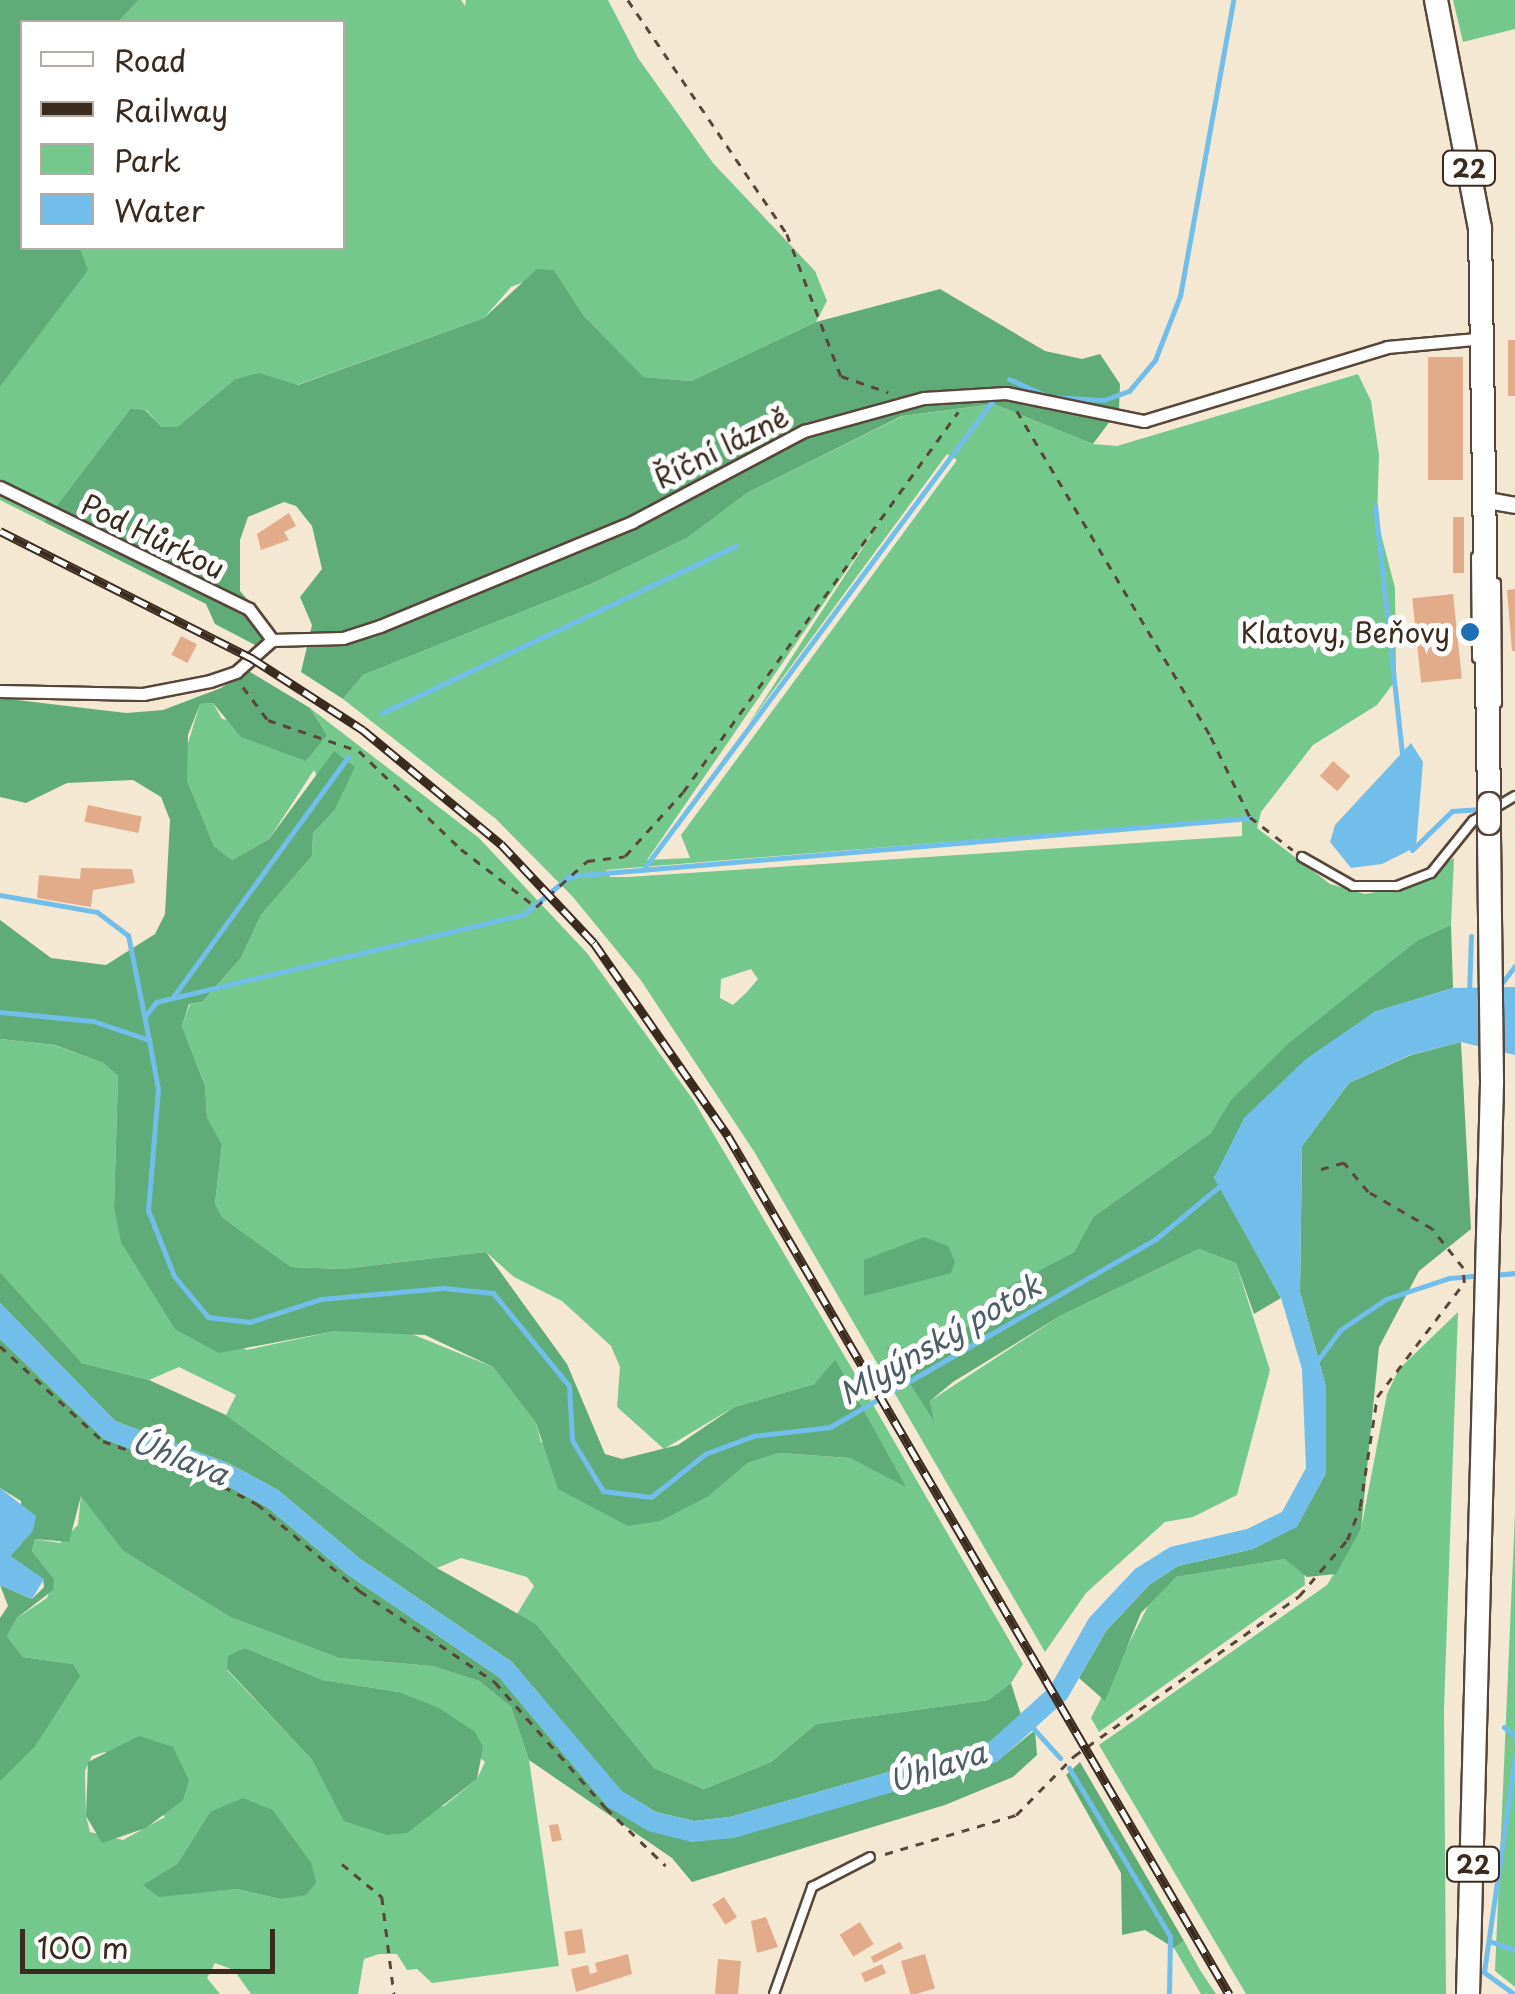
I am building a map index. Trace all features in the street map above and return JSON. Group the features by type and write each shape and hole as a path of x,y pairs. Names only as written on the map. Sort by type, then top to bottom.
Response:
{"main road":[{"name":"22","path":"1436,0 1480,228 1485,338 1492,1081 1468,1994"}],"street":[{"name":"Říční lázně","path":"272,640 342,638 380,626 632,522 804,431 924,398 974,390 1006,393 1144,421 1387,347 1485,338"},
{"name":"Pod Hůrkou","path":"0,487 248,609 272,640"},
{"path":"1487,510 1515,505"},
{"path":"0,691 143,694 236,672 272,640"}],"lane":[{"path":"1302,857 1353,886 1397,886 1431,872 1472,821 1515,796"},
{"path":"774,1994 812,1887 870,1857"}],"path":[{"path":"628,0 787,234 841,376 864,388 924,398"},
{"path":"236,672 249,702 268,720 359,751 461,850 536,907 587,861 625,856 683,792 974,390"},
{"path":"1006,393 1211,737 1250,816 1302,857"},
{"path":"870,1857 1016,1815 1074,1756 1299,1596 1348,1540 1360,1506 1377,1397 1464,1283 1463,1268 1432,1230 1368,1192 1344,1163 1314,1172"},
{"path":"0,1346 103,1442 209,1479 257,1504 360,1590 495,1682 606,1808 666,1866"},
{"path":"342,1864 382,1896 394,1994"}],"green space":[{"path":"0,0 139,0 120,20 20,20 20,250 81,250 88,270 0,387"},
{"path":"139,0 461,0 465,6 466,0 608,0 638,58 713,163 815,271 827,301 816,322 691,381 644,377 584,316 554,270 511,287 484,318 297,385 259,374 235,379 177,427 162,427 146,410 131,408 44,522 0,500 0,387 87,270 81,250 345,250 345,20 120,20"},
{"path":"1453,0 1515,0 1515,29 1463,42"},
{"path":"537,269 554,270 584,316 644,377 691,381 816,322 940,289 1045,351 1082,359 1100,354 1120,384 1119,409 1093,444 994,404 902,416 747,493 687,538 591,584 363,675 343,699 301,672 312,625 300,597 322,569 312,526 296,506 284,502 248,517 240,540 240,591 266,621 259,647 215,624 206,604 44,522 131,408 145,410 162,427 177,427 235,379 259,373 298,385 484,318"},
{"path":"1358,374 1371,401 1379,455 1377,519 1395,588 1396,680 1377,705 1313,745 1261,812 1257,828 1330,884 1365,894 1411,886 1454,858 1451,925 1418,940 1246,1087 1211,1133 1093,1217 1074,1252 1011,1286 970,1325 918,1347 888,1347 932,1419 930,1401 1060,1316 1199,1249 1236,1263 1270,1370 1237,1495 1193,1517 1165,1522 1086,1593 1045,1652 755,1153 640,979 573,897 496,819 343,699 363,675 591,584 687,538 747,493 903,416 994,404 1093,444 1117,446","holes":["947,454 957,460 681,835 690,858 647,860 883,517 747,726","1242,818 1242,836 628,877 610,877 606,870","751,969 758,979 733,1005 720,998 721,979"]},
{"path":"247,670 310,708 327,735 306,761 241,737 213,703 200,704 188,735 187,780 214,846 232,860 269,839 334,751 355,767 334,811 313,833 312,856 261,915 241,958 202,1002 189,1004 182,1026 205,1086 207,1117 222,1145 215,1203 222,1217 291,1267 342,1269 486,1252 567,1364 605,1454 622,1459 678,1445 734,1407 814,1384 835,1359 906,1487 850,1458 779,1453 748,1463 709,1496 660,1521 628,1526 558,1489 536,1423 493,1367 425,1335 336,1331 219,1353 175,1329 121,1242 114,1207 118,1076 103,1063 55,1045 0,1039 0,920 51,958 106,965 155,934 165,914 170,820 161,797 133,780 67,783 26,803 0,797 0,698 126,713 163,710 221,688"},
{"path":"213,703 222,719 327,735 310,708 479,838 587,953 694,1101 861,1384 1023,1664 1011,1683 988,1700 816,1724 771,1762 704,1789 654,1768 536,1624 517,1614 534,1586 527,1577 461,1558 437,1568 226,1415 236,1395 179,1367 149,1380 82,1363 0,1272 0,1039 54,1045 103,1063 118,1076 114,1207 246,1350 336,1331 402,1330 493,1367 536,1423 541,1442 709,1496 748,1463 779,1453 850,1458 903,1484 834,1360 814,1384 734,1407 664,1449 617,1407 620,1367 611,1346 562,1301 514,1277 486,1252 342,1269 291,1267 222,1217 215,1203 222,1146 207,1117 205,1086 182,1026 190,1004 202,1002 241,958 261,915 312,856 313,833 334,811 314,770 269,839 232,860 214,846 187,780 185,753 200,704"},
{"path":"1451,925 1453,988 1374,1012 1214,1177 1281,1298 1254,1314 1236,1263 1199,1249 1060,1316 953,1382 930,1401 934,1422 887,1347 918,1347 970,1325 1010,1286 1074,1252 1093,1217 1211,1133 1231,1100 1288,1044 1418,940"},
{"path":"1461,1042 1471,1229 1419,1271 1379,1347 1361,1529 1336,1574 1307,1577 1285,1559 1176,1577 1141,1613 1105,1701 1079,1678 1106,1631 1149,1585 1178,1566 1253,1549 1297,1526 1326,1473 1326,1387 1300,1292 1302,1146 1349,1083 1411,1055"},
{"path":"924,1237 948,1246 955,1262 951,1273 864,1296 864,1260"},
{"path":"0,1272 82,1363 149,1380 226,1415 437,1568 536,1624 654,1768 704,1789 771,1762 816,1724 988,1700 1011,1683 1021,1715 987,1744 730,1817 694,1821 656,1812 621,1791 512,1662 359,1558 278,1490 228,1463 115,1421 0,1303"},
{"path":"1458,1312 1444,1709 1446,1994 1246,1994 1099,1745 1327,1585 1361,1529 1387,1394 1399,1369"},
{"path":"0,1339 104,1439 220,1482 267,1507 347,1574 499,1677 608,1807 692,1842 996,1762 1035,1730 1037,1755 1013,1777 945,1805 692,1882 672,1858 529,1760 511,1707 479,1681 432,1666 339,1658 230,1617 123,1551 81,1496 69,1542 35,1539 32,1551 54,1579 53,1590 17,1618 7,1636 23,1657 73,1664 80,1676 34,1748 0,1782 0,1618 8,1606 0,1585 32,1599 44,1587 43,1579 10,1556 21,1544 21,1501 0,1488"},
{"path":"81,1495 123,1551 230,1617 339,1658 432,1666 479,1681 511,1707 529,1760 559,1966 432,1983 417,1969 407,1970 397,1954 379,1954 364,1959 358,1994 251,1994 234,1970 215,1963 207,1978 220,1994 0,1994 0,1782 34,1748 73,1664 23,1657 7,1636 17,1618 47,1598 54,1579 32,1551 35,1539 60,1543 78,1525","holes":["245,1648 323,1680 399,1692 485,1762 477,1779 444,1806 345,1821 312,1760 227,1670","105,1752 165,1817 123,1840 90,1832 85,1771 92,1756","273,1810 311,1862 280,1899 236,1889 190,1893 144,1885 177,1864 210,1812"]},
{"path":"1515,1513 1515,1987 1495,1971"},
{"path":"1285,1559 1304,1569 1305,1585 1099,1732 1091,1718 1153,1596 1176,1577"},
{"path":"245,1648 323,1680 399,1692 439,1708 475,1732 483,1747 477,1779 407,1833 387,1835 344,1821 312,1760 227,1669 228,1656"},
{"path":"139,1736 173,1747 189,1780 183,1800 146,1828 102,1843 86,1816 88,1762"},
{"path":"1080,1762 1184,1941 1174,1948 1145,1930 1122,1935 1121,1873 1066,1775"},
{"path":"243,1798 273,1810 311,1862 316,1883 306,1895 280,1899 236,1889 159,1897 143,1885 177,1864 210,1812"},
{"path":"1184,1941 1216,1994 1201,1994 1174,1948"}],"water":[{"path":"1411,743 1423,762 1416,847 1382,864 1351,868 1330,842 1335,825"},
{"name":"Úhlava","path":"1515,987 1515,1055 1461,1042 1410,1055 1349,1083 1302,1146 1300,1292 1326,1387 1326,1473 1297,1527 1253,1549 1178,1566 1149,1585 1106,1631 1067,1699 997,1762 734,1838 692,1842 648,1831 608,1807 499,1677 347,1574 267,1507 220,1482 104,1439 0,1339 0,1303 115,1421 228,1463 278,1490 359,1558 512,1662 622,1791 656,1812 694,1821 730,1817 987,1744 1050,1687 1089,1618 1135,1569 1170,1547 1247,1529 1282,1512 1306,1468 1302,1369 1281,1298 1214,1178 1244,1118 1306,1059 1374,1012 1453,988"},
{"path":"0,1488 36,1516 33,1531 10,1556 44,1579 32,1599 0,1585"}],"building":[{"path":"1508,340 1515,340 1515,396 1508,396"},
{"path":"1428,357 1463,357 1463,480 1428,480"},
{"path":"289,513 296,526 284,532 289,540 261,550 257,534"},
{"path":"1453,517 1464,517 1464,573 1453,573"},
{"path":"1515,589 1515,651 1512,651 1507,590"},
{"path":"1453,594 1462,679 1421,683 1412,598"},
{"path":"181,636 197,644 188,663 171,655"},
{"path":"1333,761 1350,776 1337,791 1320,776"},
{"path":"88,805 142,816 138,833 84,822"},
{"path":"81,868 132,869 135,883 93,890 91,907 37,898 39,875 80,879"},
{"path":"558,1824 562,1840 552,1842 549,1825"},
{"path":"724,1897 737,1917 725,1925 712,1905"},
{"path":"766,1917 778,1947 757,1953 751,1921"},
{"path":"860,1922 874,1944 853,1957 840,1935"},
{"path":"582,1929 586,1953 568,1956 564,1932"},
{"path":"900,1942 903,1948 874,1963 871,1957"},
{"path":"628,1954 632,1974 576,1992 571,1969 588,1965 590,1974 597,1972 595,1963"},
{"path":"925,1954 935,1989 910,1994 901,1961"},
{"path":"718,1959 741,1961 738,1994 715,1994"},
{"path":"882,1964 886,1973 865,1982 861,1973"}],"waterway":[{"path":"1009,379 1049,397 1104,400 1129,391 1155,360 1180,296 1233,0"},
{"path":"645,867 993,400"},
{"path":"1375,505 1402,753"},
{"path":"382,713 736,546"},
{"path":"173,997 348,757"},
{"path":"1412,850 1452,811 1482,809"},
{"path":"146,1015 156,1002 524,914 570,876 1251,818"},
{"path":"0,895 97,912 128,935 149,1040"},
{"path":"1469,993 1471,936"},
{"path":"1499,987 1515,966"},
{"name":"Mlyýnský potok","path":"0,1012 93,1021 149,1040 158,1089 148,1210 174,1276 208,1317 250,1322 321,1299 444,1288 493,1293 569,1386 572,1440 603,1491 651,1497 705,1454 753,1436 830,1427 1157,1238 1222,1184"},
{"path":"1493,1275 1515,1273"},
{"path":"1317,1361 1340,1330 1386,1299 1449,1278 1482,1275"},
{"path":"1032,1727 1060,1758"},
{"path":"1504,1727 1515,1736"},
{"path":"1514,1994 1484,1972 1515,1756"},
{"path":"1069,1768 1170,1936 1169,1994"},
{"path":"1492,1942 1515,1950"}],"railway":[{"path":"0,531 253,659 363,730 501,844 594,943 728,1136 1229,1994"}],"place":[{"name":"Klatovy, Beňovy","path":"1470,632"}]}
